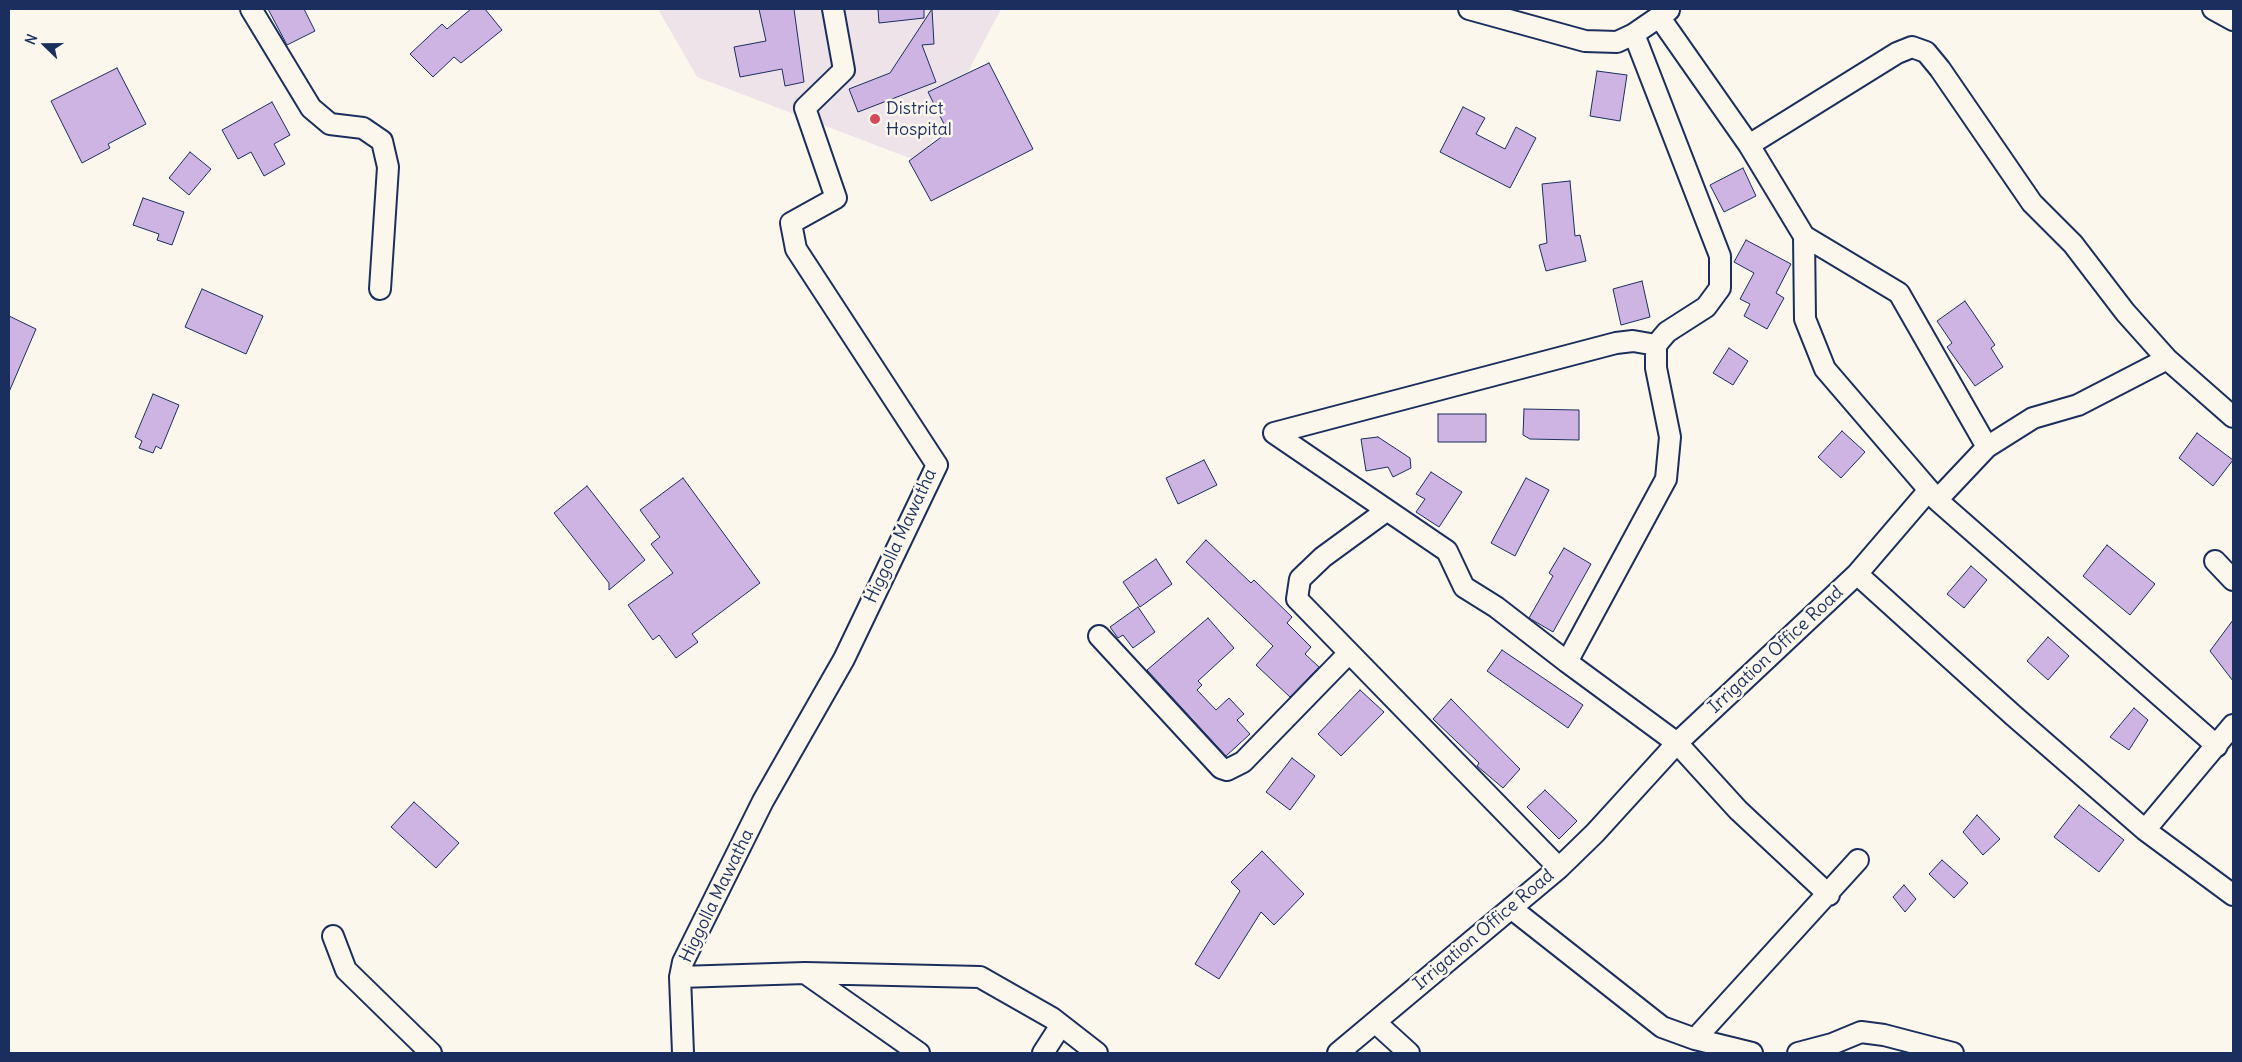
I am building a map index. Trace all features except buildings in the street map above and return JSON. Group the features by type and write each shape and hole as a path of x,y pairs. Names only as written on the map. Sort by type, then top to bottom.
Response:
{"street":[{"path":"252,9 311,108 330,124 363,128 382,141 388,167 380,289"},
{"name":"Higgolla Mawatha","path":"683,1053 680,977 683,962 763,801 844,659 937,465 796,250 791,223 836,198 805,108 844,70 836,35 833,9"},
{"path":"1469,9 1585,40 1617,42 1634,34 1665,14 1804,236 1899,293 1987,447"},
{"path":"2213,9 2233,20"},
{"path":"1567,662 1666,479 1670,437 1656,368 1656,345 1667,332 1706,307 1720,288 1720,256 1634,34"},
{"path":"1748,145 1897,53 1912,47 1926,52 1940,69 2032,203 2073,244 2124,312 2167,359 2233,417"},
{"path":"1804,236 1805,319 1825,369 1933,495 2217,746"},
{"path":"1656,345 1634,341 1616,342 1274,433 1447,551 1464,587 1496,607 1677,743 1738,810 1829,895"},
{"name":"Irrigation Office Road","path":"1338,1053 1559,868 1595,833 1677,743 1857,574 1933,495 1987,447 2033,418 2078,405 2167,359"},
{"path":"1386,511 1323,557 1300,579 1298,599 1559,868"},
{"path":"2215,561 2233,580"},
{"path":"1857,574 2014,716 2145,830 2233,895"},
{"path":"1099,636 1222,768 1227,770 1243,762 1349,653"},
{"path":"2145,830 2233,726"},
{"path":"1695,1039 1829,895 1858,860"},
{"path":"1511,908 1662,1027 1695,1039 1752,1053"},
{"path":"334,936 346,970 431,1053"},
{"path":"680,977 805,973 980,977 1061,1025 1097,1053"},
{"path":"805,973 919,1053"},
{"path":"1375,1022 1409,1053"},
{"path":"1044,1053 1061,1025"},
{"path":"1798,1053 1832,1044 1861,1032 1884,1035 1953,1053"}],"shaded area":[{"name":"District Hospital","path":"658,9 1001,9 920,162 697,77"}],"place":[{"name":"District Hospital","path":"875,119"}]}
